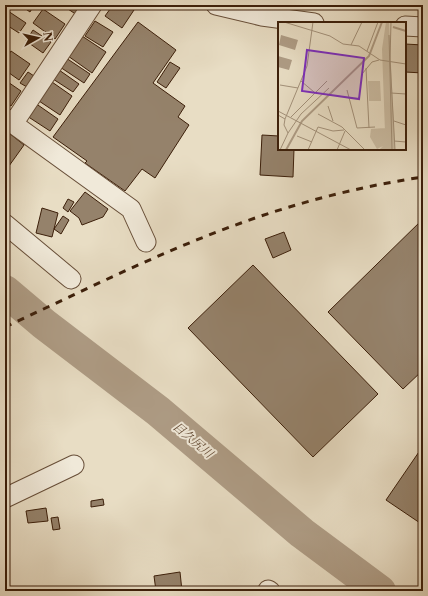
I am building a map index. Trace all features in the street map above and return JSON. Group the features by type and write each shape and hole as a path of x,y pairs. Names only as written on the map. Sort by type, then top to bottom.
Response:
{"street":[{"path":"92,5 9,121 131,209 146,242"},
{"path":"216,5 262,16 307,22"},
{"path":"406,26 423,27"},
{"path":"5,224 71,279"},
{"path":"5,498 74,465"}],"building":[{"path":"20,5 34,5 30,12"},
{"path":"62,5 83,5 77,15"},
{"path":"113,5 133,5 136,7 122,28 105,16"},
{"path":"5,9 26,23 19,33 5,24"},
{"path":"43,9 65,24 55,39 33,23"},
{"path":"95,21 113,32 103,47 85,36"},
{"path":"138,22 176,50 153,83 185,106 178,117 189,125 155,178 142,169 125,191 85,163 87,161 53,137"},
{"path":"33,30 51,42 43,53 26,41"},
{"path":"82,36 106,52 92,73 68,56"},
{"path":"406,44 423,45 423,73 406,72"},
{"path":"11,51 30,64 19,80 5,70 5,60"},
{"path":"66,58 90,74 84,83 60,67"},
{"path":"170,62 180,68 166,88 157,82"},
{"path":"59,70 79,84 73,92 53,79"},
{"path":"28,72 34,76 27,87 20,83"},
{"path":"5,80 21,91 11,106 5,102"},
{"path":"52,82 72,96 60,115 39,101"},
{"path":"35,103 58,119 50,131 27,116"},
{"path":"9,133 24,145 9,166 5,163 5,138"},
{"path":"262,135 278,136 278,150 294,150 293,177 260,175"},
{"path":"85,192 108,209 103,217 82,225 79,218 70,211"},
{"path":"68,199 74,202 68,212 63,208"},
{"path":"42,208 58,213 52,237 36,233"},
{"path":"63,216 69,220 61,234 54,229"},
{"path":"423,219 423,370 403,389 328,312"},
{"path":"284,232 291,250 273,258 265,239"},
{"path":"253,265 378,394 313,457 188,328"},
{"path":"423,446 423,525 386,500"},
{"path":"103,499 104,505 91,507 91,501"},
{"path":"46,508 48,521 28,523 26,511"},
{"path":"58,517 60,529 53,530 51,518"},
{"path":"180,572 182,591 156,591 154,576"}],"waterway":[{"name":"目久尻川","path":"5,291 44,324 158,411 302,533 380,591"}],"railway":[{"path":"5,327 151,259 241,223 285,208 331,196 377,185 423,177"}]}
